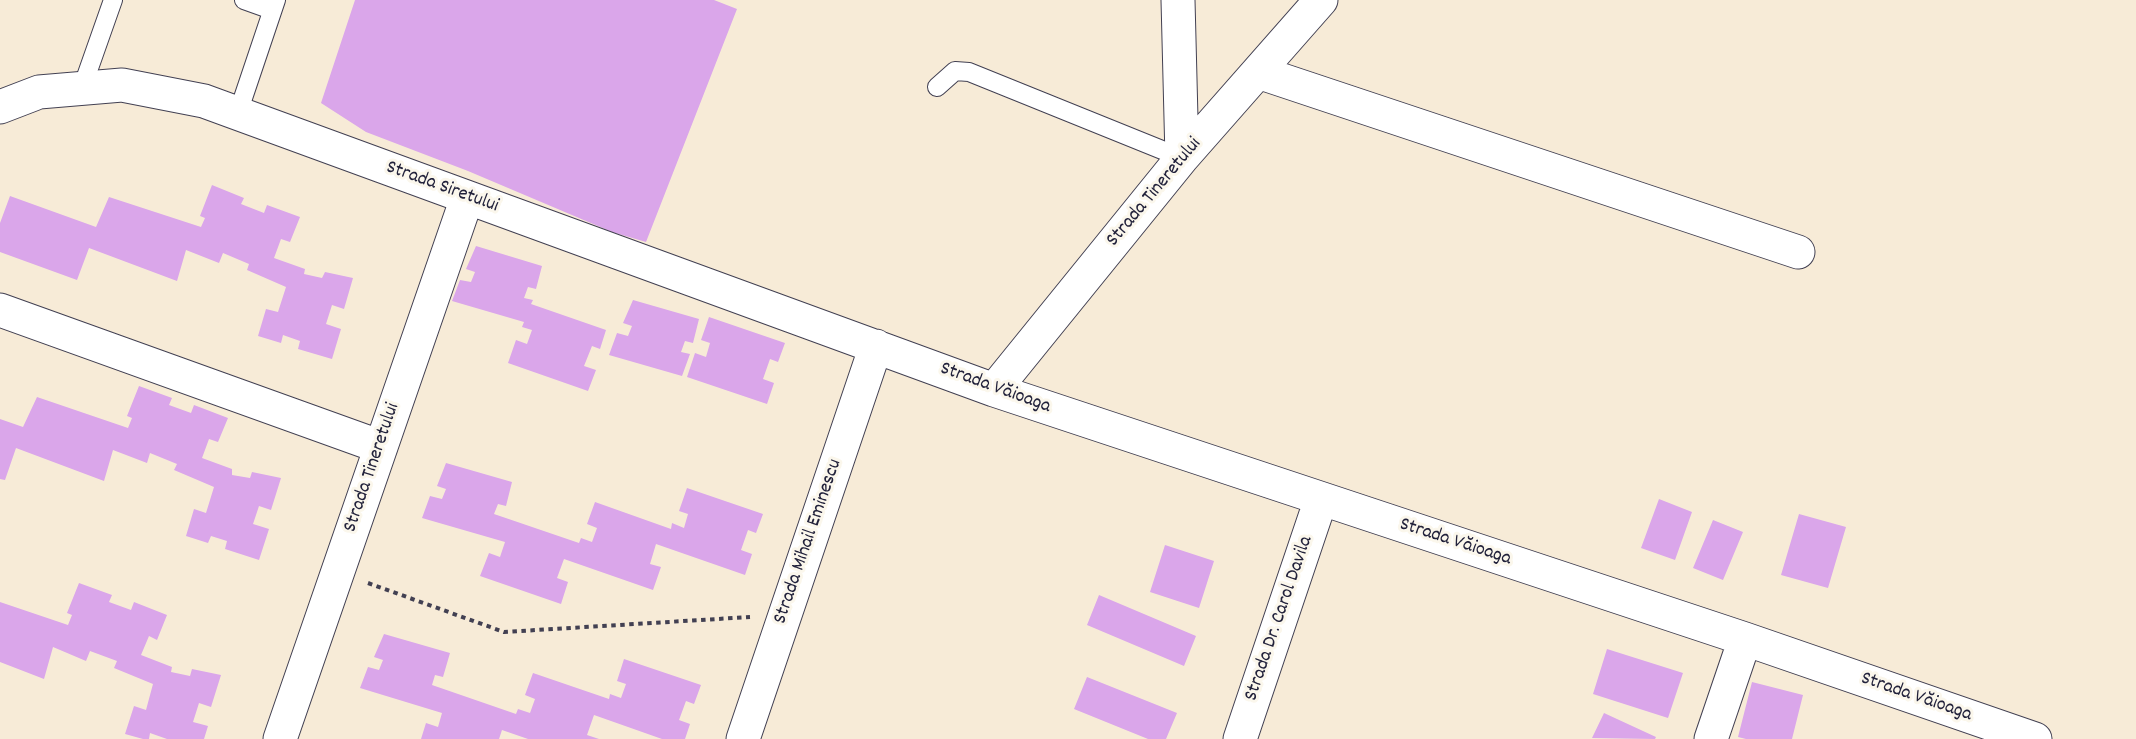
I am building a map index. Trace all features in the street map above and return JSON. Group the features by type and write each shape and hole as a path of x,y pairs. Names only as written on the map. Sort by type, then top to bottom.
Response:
{"street":[{"path":"1178,0 1182,158"},
{"name":"Strada Tineretului","path":"994,390 1182,158 1321,0"},
{"path":"1258,72 1798,252"},
{"name":"Strada Siretului","path":"0,107 39,92 122,85 204,101 876,346"},
{"name":"Strada Tineretului","path":"280,739 467,198"},
{"path":"0,310 381,447"},
{"name":"Strada Văioaga","path":"876,346 994,390 1745,639 2035,739"},
{"name":"Strada Mihail Eminescu","path":"743,739 876,346"},
{"name":"Strada Dr. Carol Davila","path":"1240,739 1321,499"},
{"path":"1711,739 1745,639"}],"lane":[{"path":"82,88 113,0"},
{"path":"238,114 274,5 244,0"},
{"path":"937,87 955,71 969,72 1182,158"}],"path":[{"path":"337,572 504,632 784,615"}],"building":[{"path":"355,0 714,0 737,9 646,242 612,232 468,171 366,132 321,103"},
{"path":"212,185 244,198 241,204 264,213 267,205 300,217 290,242 281,239 274,258 305,269 304,274 322,278 325,272 353,278 344,309 332,305 326,324 341,329 332,359 298,349 300,341 283,335 281,343 258,336 266,309 278,312 286,287 247,270 249,264 223,253 219,263 186,250 177,281 89,248 77,280 0,252 0,223 10,196 96,227 109,197 201,227 205,218 200,216"},
{"path":"476,246 542,266 536,289 528,287 524,298 533,300 531,304 606,330 600,349 592,346 584,366 596,370 588,391 508,363 516,340 527,344 532,330 522,327 524,322 452,301 460,280 471,282 475,272 466,269"},
{"path":"633,300 699,319 693,343 685,341 681,352 690,354 682,376 609,355 617,333 628,336 632,326 623,323"},
{"path":"709,317 785,343 778,362 770,359 763,379 774,383 767,404 687,377 695,353 706,357 710,343 701,340"},
{"path":"139,386 172,398 169,405 191,413 194,405 228,418 218,442 209,439 202,458 232,469 232,475 250,478 252,472 281,478 271,510 259,506 253,524 269,529 259,560 225,549 227,541 211,536 208,543 186,536 194,509 206,513 214,487 174,470 177,464 150,453 147,463 113,450 104,481 16,448 5,480 0,479 0,419 23,427 37,397 128,428 132,418 127,416"},
{"path":"446,463 512,482 506,506 498,504 494,514 579,543 581,538 592,542 597,528 587,524 595,502 671,529 672,523 684,528 688,514 679,511 687,488 763,514 756,533 748,530 741,550 752,554 745,575 656,544 650,564 661,567 653,590 564,559 557,578 568,582 561,604 480,576 489,553 500,557 505,542 422,518 430,496 442,499 446,489 437,486"},
{"path":"1659,499 1692,512 1675,560 1641,548"},
{"path":"1799,514 1846,527 1828,588 1781,575"},
{"path":"1713,520 1743,532 1723,580 1693,568"},
{"path":"1165,545 1214,561 1199,608 1150,592"},
{"path":"79,583 112,595 109,602 131,610 134,602 167,615 157,640 149,636 141,655 172,667 171,672 190,676 192,669 221,675 211,707 199,703 193,722 208,726 204,739 167,739 150,733 149,739 143,739 125,734 134,706 146,710 153,684 114,668 117,661 90,651 86,661 53,647 44,679 0,662 0,602 68,625 72,615 67,613"},
{"path":"1099,595 1196,636 1184,666 1087,625"},
{"path":"384,634 450,653 443,677 435,675 432,685 516,714 518,709 530,713 535,699 525,695 533,673 609,699 610,694 621,698 626,684 617,681 624,659 701,685 694,704 686,701 679,720 690,724 685,739 662,739 594,715 587,735 599,739 528,739 502,730 499,739 421,739 426,723 438,727 442,713 360,688 368,667 379,670 383,660 374,657"},
{"path":"1607,649 1683,673 1668,718 1593,694"},
{"path":"1087,677 1177,713 1166,739 1148,739 1074,709"},
{"path":"1752,682 1803,695 1792,739 1738,737"},
{"path":"1604,713 1656,737 1655,739 1592,738"}]}
